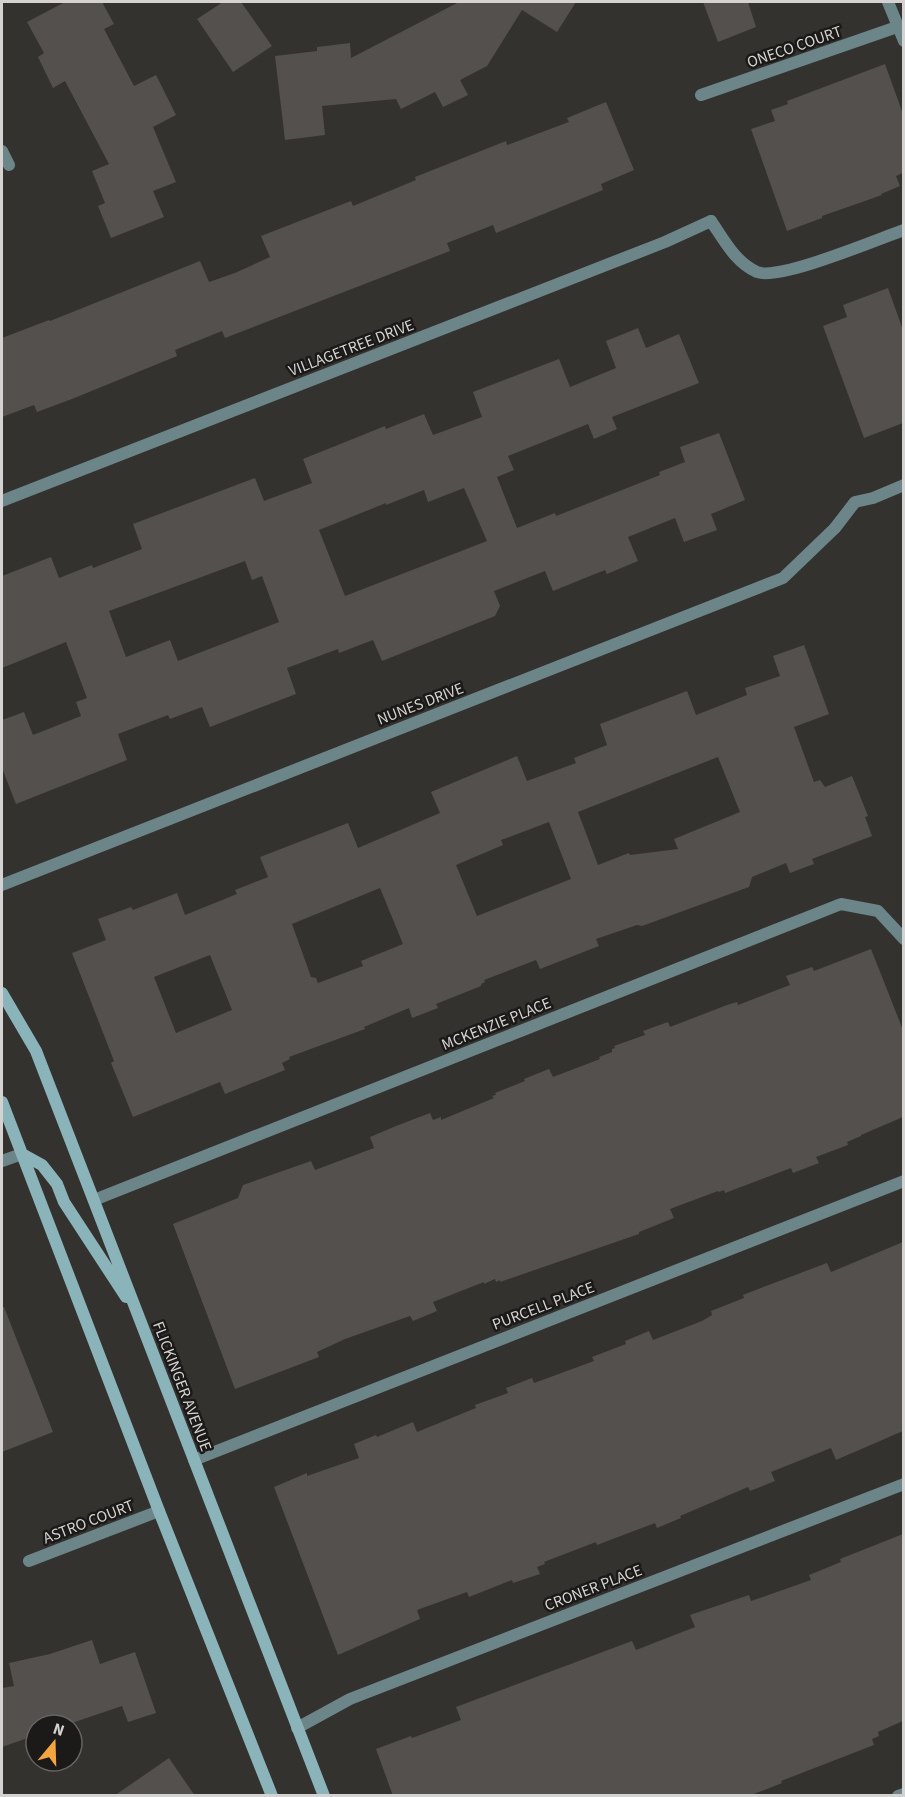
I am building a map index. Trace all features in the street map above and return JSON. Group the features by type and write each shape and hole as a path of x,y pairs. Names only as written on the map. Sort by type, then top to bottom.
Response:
{"main road":[{"name":"FLICKINGER AVENUE","path":"2,993 36,1051 324,1796"},
{"path":"2,1102 159,1511 272,1796"},
{"path":"22,1154 42,1165 57,1184 64,1202 140,1318"}],"street":[{"path":"888,2 903,41"},
{"name":"ONECO COURT","path":"701,95 897,27"},
{"path":"2,151 9,165"},
{"name":"VILLAGETREE DRIVE","path":"2,501 642,251 711,221 738,260 760,273 805,267 903,230"},
{"name":"NUNES DRIVE","path":"2,885 783,578 836,528 855,502 873,498 903,485"},
{"name":"MCKENZIE PLACE","path":"94,1200 841,904 878,912 903,939"},
{"path":"2,1161 22,1154"},
{"name":"PURCELL PLACE","path":"194,1460 903,1180"},
{"name":"CRONER PLACE","path":"297,1728 350,1699 903,1484"},
{"name":"ASTRO COURT","path":"29,1561 159,1511"},
{"path":"898,1796 903,1794"}],"building":[{"path":"65,2 102,2 114,24 104,29 134,86 156,75 176,115 153,127 176,182 153,191 164,217 111,238 98,206 105,203 92,171 109,164 65,81 53,88 38,57 44,53 27,22"},
{"path":"223,2 241,2 272,46 233,72 197,19"},
{"path":"459,2 576,2 557,32 522,10 487,66 460,80 468,95 443,107 435,92 401,109 396,99 322,106 325,135 285,140 275,56 317,51 317,47 350,43 351,58"},
{"path":"703,2 748,2 756,27 718,42"},
{"path":"885,64 903,114 903,173 896,176 900,186 787,231 751,129 775,121 771,110 788,104 787,101"},
{"path":"606,102 634,170 601,184 603,190 496,233 493,225 447,243 450,251 225,338 222,331 175,350 177,356 72,399 37,412 34,405 2,417 2,338 200,261 209,282 235,273 270,257 261,236 351,201 353,206 416,180 415,177 506,141 507,145 569,122 567,118"},
{"path":"888,288 903,330 903,423 864,438 823,326 847,317 843,305"},
{"path":"638,328 646,348 679,334 699,383 612,417 617,429 594,439 588,424 508,456 514,470 497,477 517,528 555,513 556,516 660,475 659,472 685,462 680,447 719,433 745,500 711,514 717,530 684,542 675,518 628,537 638,561 607,574 605,570 553,591 545,571 494,591 500,606 495,616 382,661 373,640 339,653 338,649 287,668 296,694 210,727 202,707 170,719 168,715 118,734 127,760 16,804 2,768 2,720 24,712 33,735 81,716 76,702 87,698 66,642 2,668 2,576 51,557 59,578 92,565 93,568 142,549 133,524 255,478 264,501 312,483 303,459 385,426 386,429 424,414 433,435 482,417 473,392 559,359 570,387 616,368 606,341","holes":["464,488 487,541 345,596 319,530 424,490 428,502","245,561 252,580 262,576 279,622 178,661 170,640 126,657 109,611"]},
{"path":"804,645 829,714 794,727 814,782 820,780 825,787 852,776 868,816 865,817 872,836 812,859 814,864 790,873 786,863 752,877 749,887 642,926 637,925 596,939 599,946 540,969 536,960 484,980 481,986 436,1004 438,1008 412,1018 409,1008 364,1027 365,1029 289,1057 290,1059 282,1063 285,1070 225,1094 220,1082 133,1117 72,953 106,940 98,919 131,907 133,910 177,893 185,915 237,894 235,890 268,877 260,857 348,823 358,848 440,813 431,792 517,756 527,781 576,763 574,758 607,745 600,724 687,691 696,715 747,695 745,688 780,676 773,656","holes":["718,757 740,812 674,839 678,849 630,855 629,853 598,865 578,812","549,822 571,879 477,916 456,865 503,845 501,840","380,888 403,944 361,961 363,966 318,983 316,978 311,977 292,924","210,955 232,1010 176,1033 154,977"]},
{"path":"871,949 903,1030 903,1117 847,1142 848,1145 816,1157 819,1163 793,1173 791,1168 725,1193 724,1190 718,1191 670,1209 674,1218 639,1232 639,1234 500,1282 500,1280 496,1282 495,1279 484,1284 484,1282 433,1302 437,1311 413,1321 410,1316 345,1339 317,1352 319,1357 235,1389 173,1224 238,1198 243,1185 311,1161 315,1170 374,1148 370,1137 396,1126 430,1113 433,1120 441,1117 441,1120 494,1098 492,1096 496,1095 495,1093 549,1069 553,1077 600,1059 599,1057 612,1052 614,1046 645,1035 643,1031 668,1022 670,1027 727,1005 737,1002 738,1005 790,985 786,976 812,967 814,971"},
{"path":"903,1242 903,1431 836,1460 831,1448 771,1472 775,1481 750,1491 748,1487 657,1528 655,1523 544,1562 545,1564 537,1567 540,1574 513,1583 512,1580 469,1597 467,1592 417,1610 420,1619 338,1655 274,1487 307,1473 307,1476 359,1458 354,1444 376,1435 377,1437 413,1422 417,1432 476,1408 475,1405 508,1393 506,1388 532,1378 534,1383 594,1361 592,1357 626,1344 625,1341 649,1331 653,1340 702,1321 712,1315 711,1311 744,1298 743,1295 827,1263 831,1272"},
{"path":"2,1307 4,1307 53,1432 2,1452"},
{"path":"903,1534 903,1721 878,1732 879,1736 872,1739 874,1745 749,1796 393,1796 376,1749 461,1720 456,1707 632,1641 636,1650 695,1627 690,1615 749,1595 751,1601 811,1580 809,1575 841,1562 840,1559"},
{"path":"92,1640 100,1664 135,1652 156,1713 128,1722 122,1706 84,1719 84,1713 24,1713 24,1739 2,1747 2,1688 14,1686 9,1663 50,1654"},
{"path":"169,1758 195,1796 114,1796"}]}
